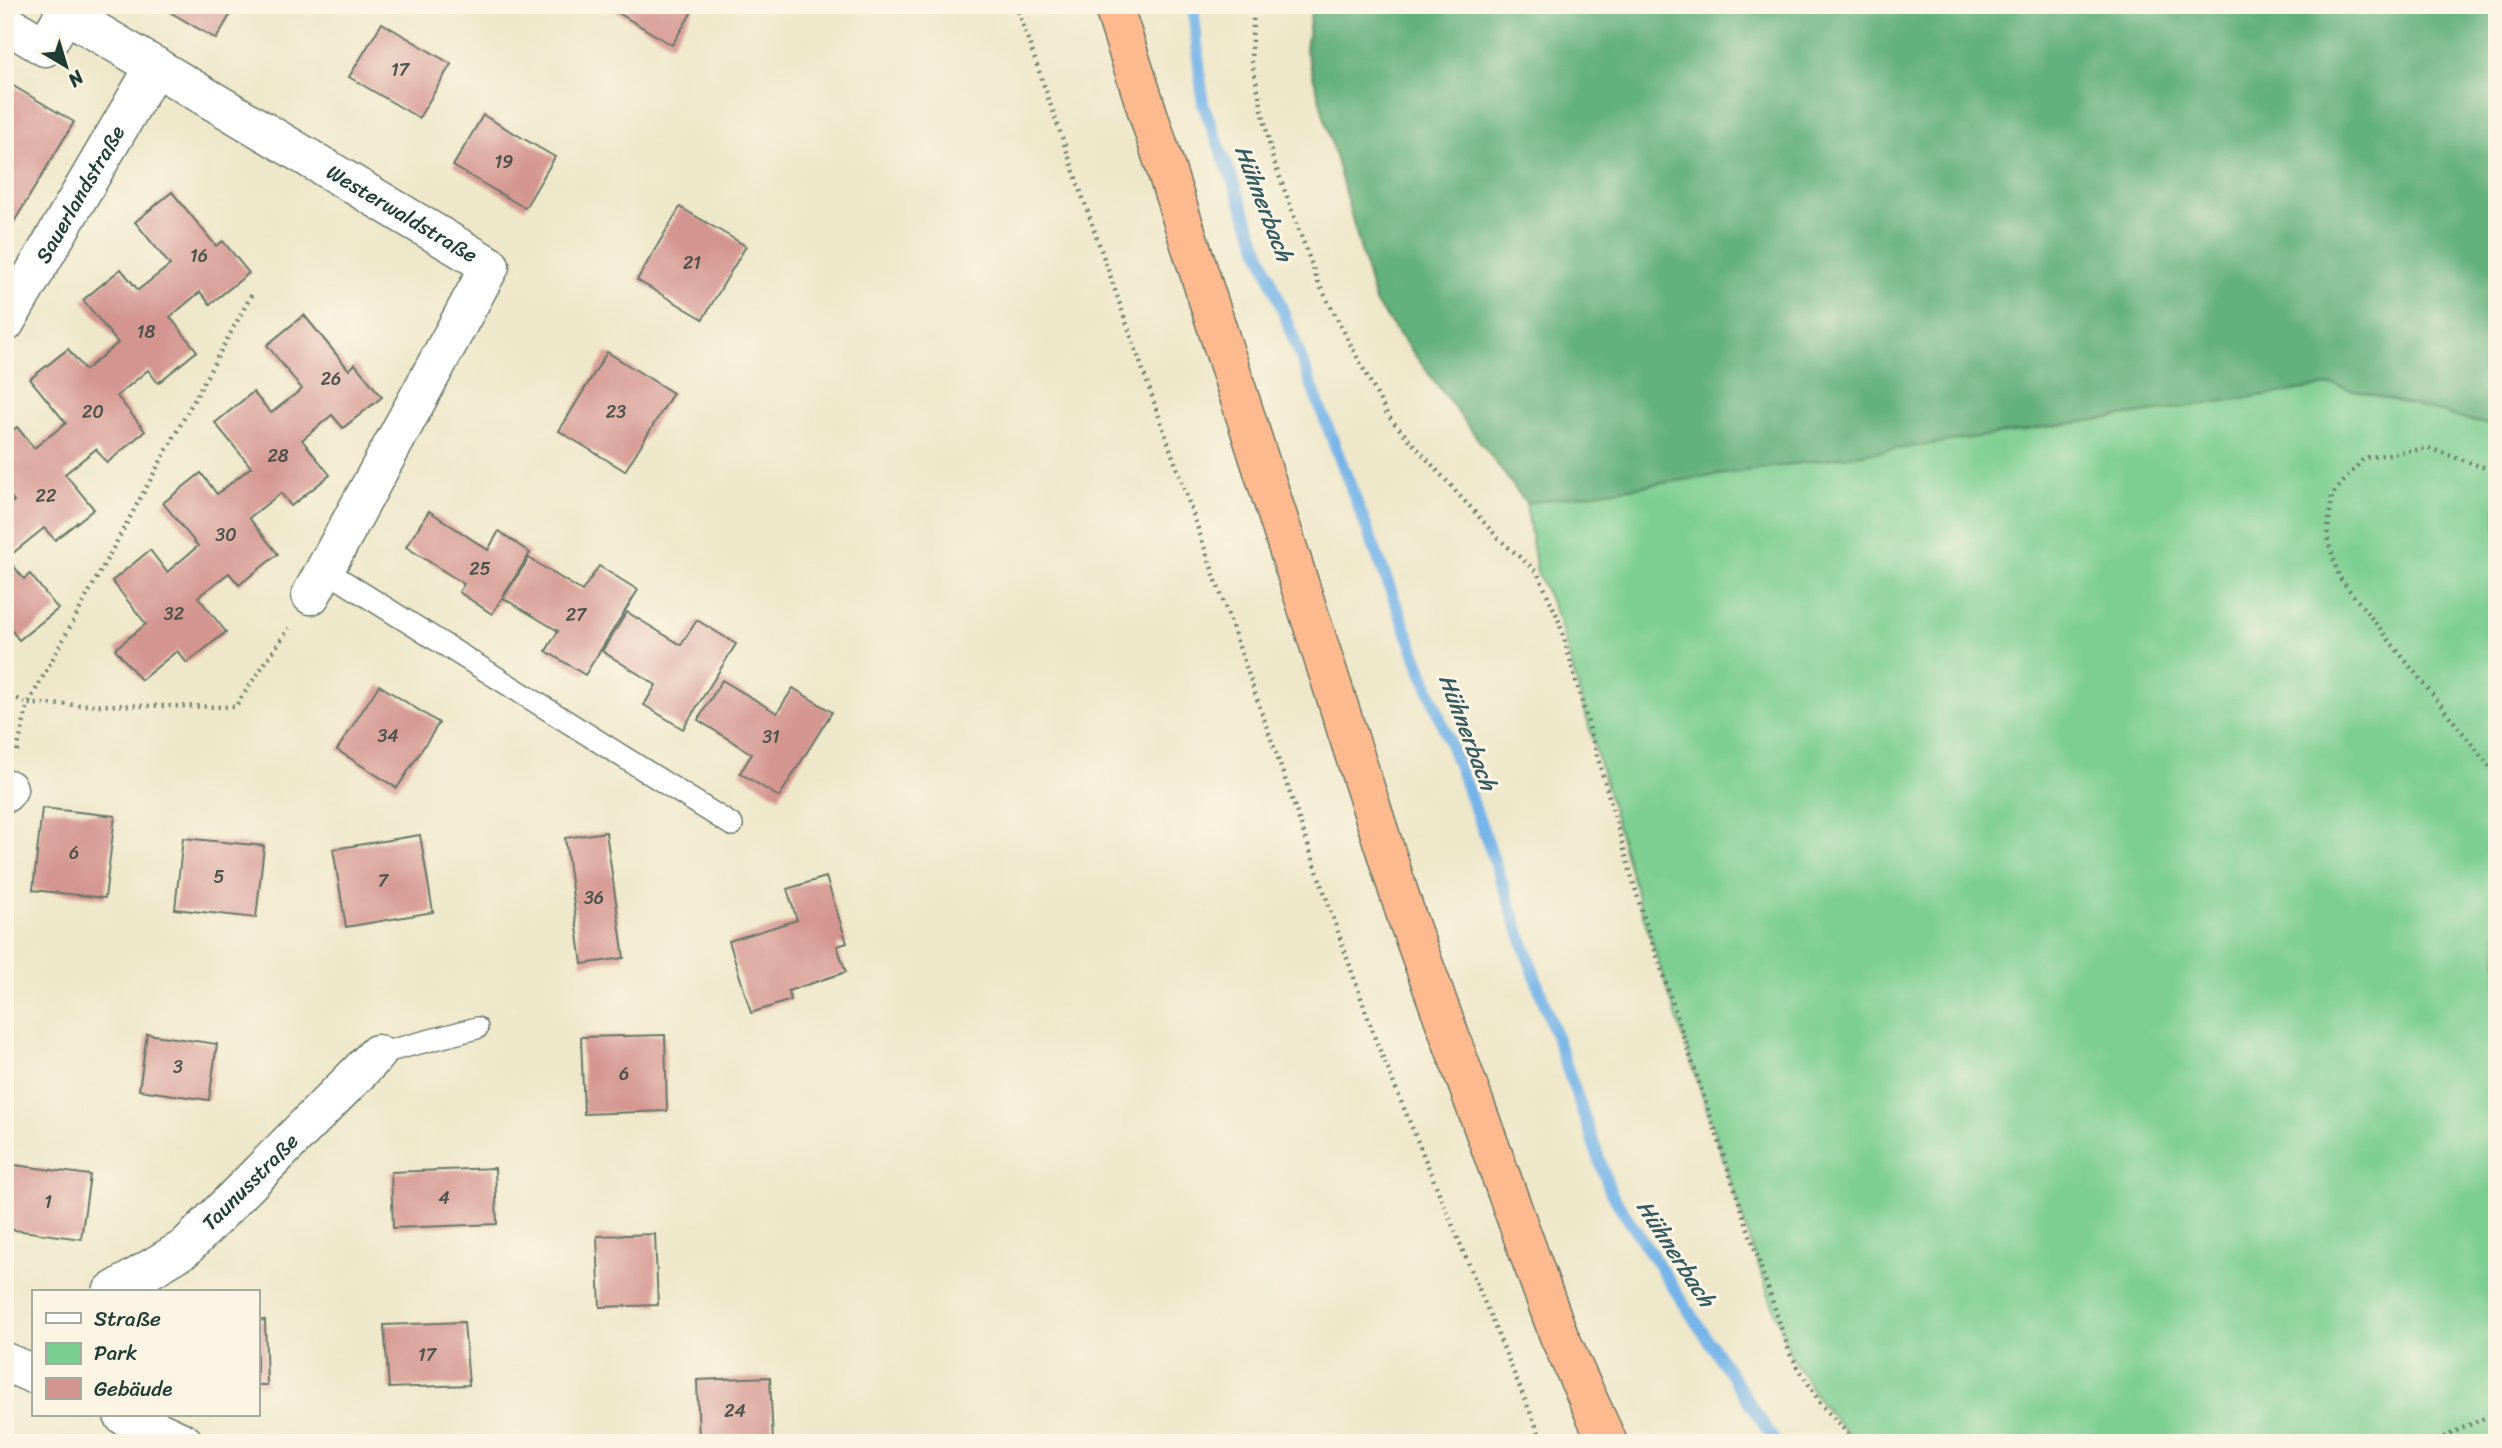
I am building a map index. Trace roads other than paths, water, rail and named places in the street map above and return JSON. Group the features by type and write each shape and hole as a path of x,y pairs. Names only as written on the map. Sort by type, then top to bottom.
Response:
{"highway":[{"path":"1113,5 1407,918 1559,1336 1608,1443"}],"street":[{"name":"Westerwaldstraße","path":"5,23 45,47 67,9 155,66 490,266 318,583"},
{"name":"Sauerlandstraße","path":"5,323 155,66"},
{"name":"Taunusstraße","path":"115,1290 185,1248 377,1054"},
{"path":"124,1416 184,1443"}],"lane":[{"path":"1128,51 1131,5"},
{"path":"318,583 732,825"},
{"path":"377,1054 477,1028"}],"waterway":[{"name":"Hühnerbach","path":"1193,5 1203,104 1486,837 1611,1193 1776,1443"}]}
